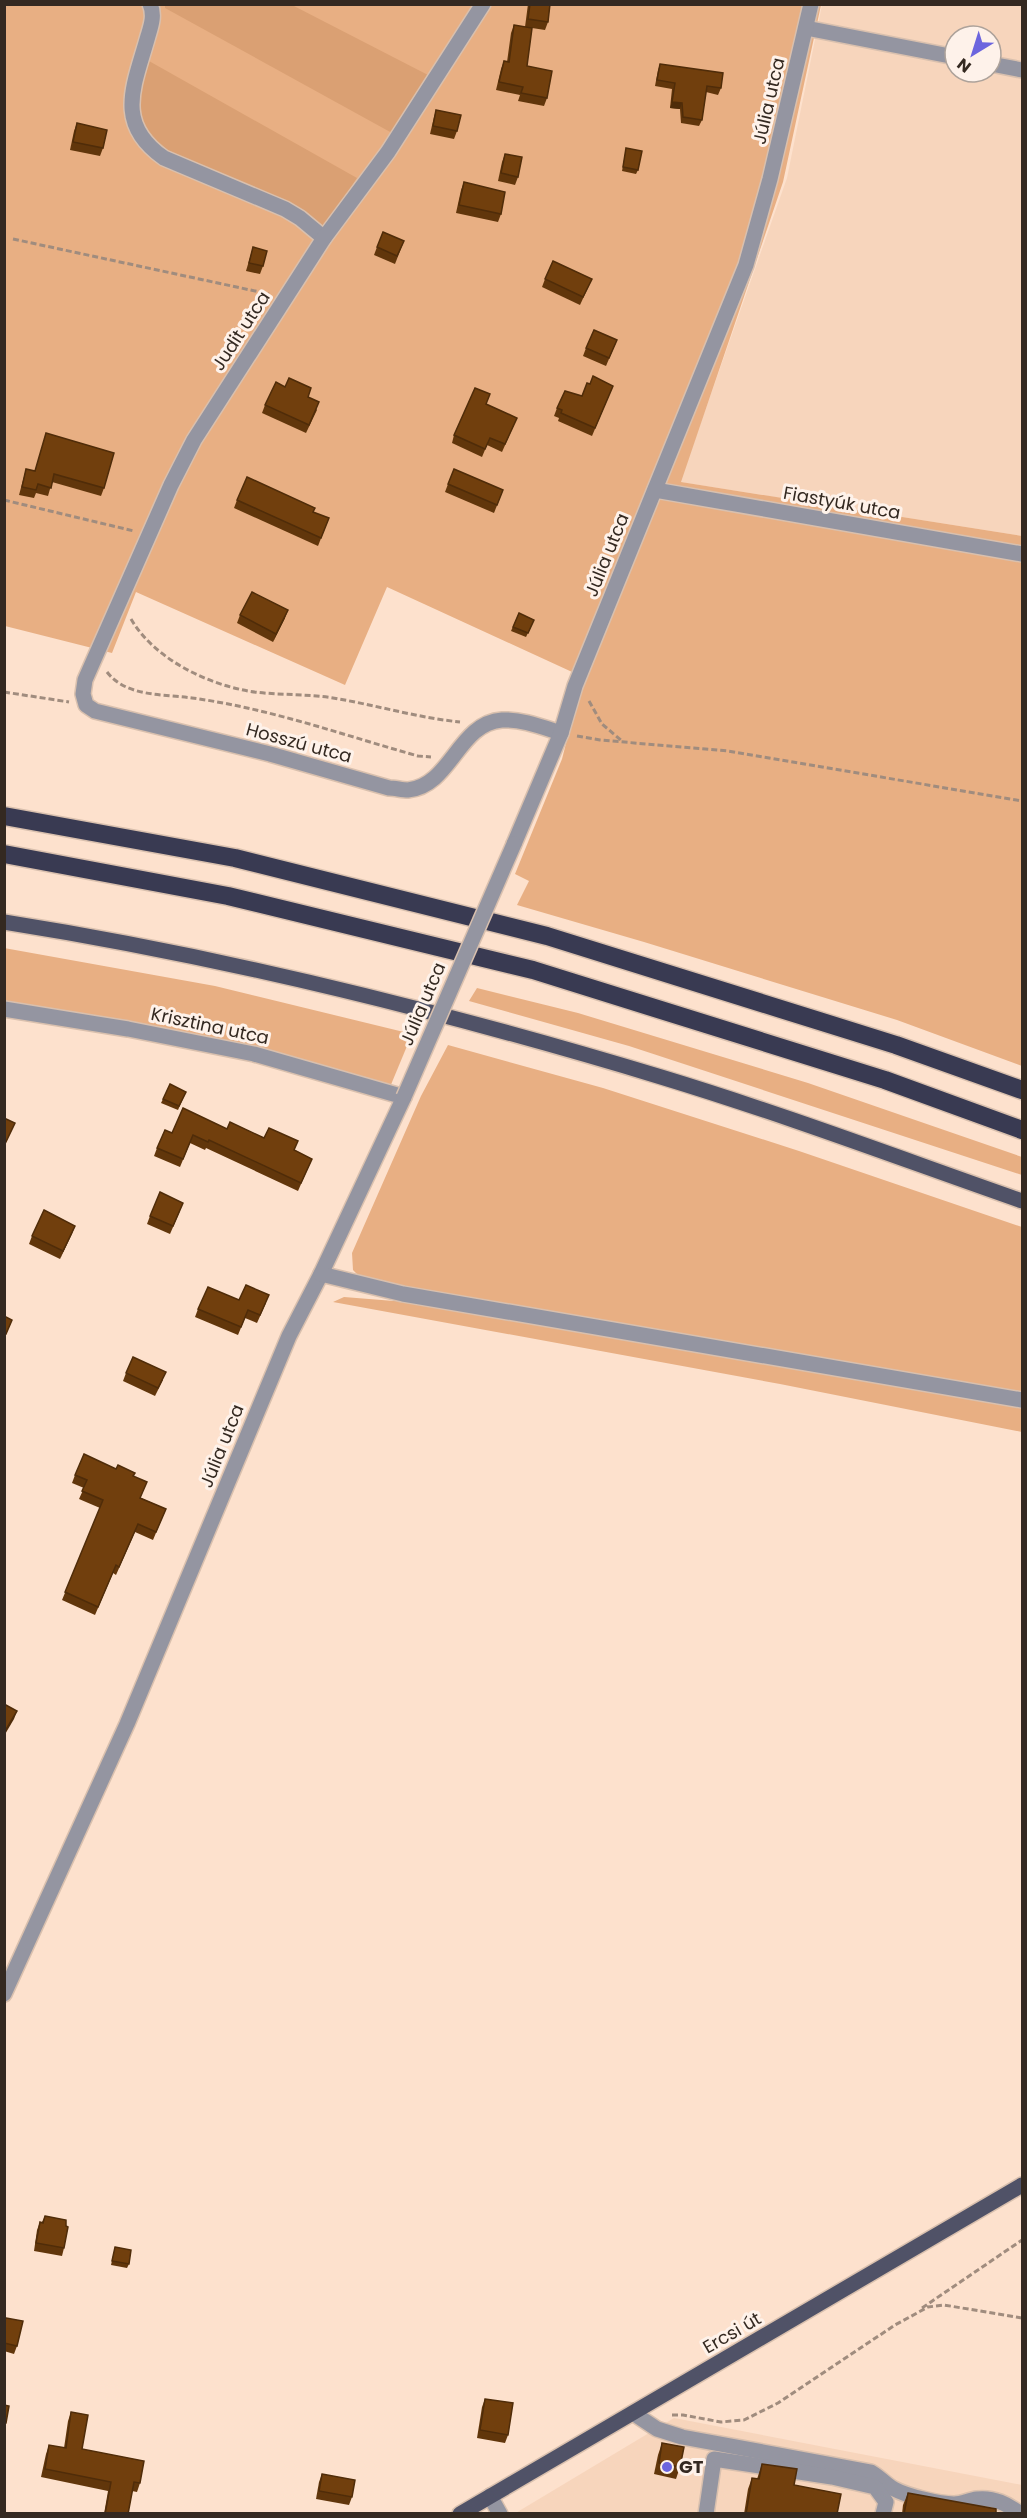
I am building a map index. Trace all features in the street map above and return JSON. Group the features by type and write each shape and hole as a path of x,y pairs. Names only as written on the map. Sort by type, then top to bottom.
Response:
{"highway":[{"path":"4,816 235,858 547,936 896,1045 1023,1090"},
{"path":"4,854 228,896 533,970 885,1080 1023,1130"}],"main road":[{"path":"4,922 180,955 305,982 474,1025 661,1077 834,1134 1023,1201"},
{"name":"Ercsi út","path":"460,2514 1023,2185"}],"street":[{"path":"150,4 152,19 132,103 138,134 147,146 164,158 285,209 324,238"},
{"name":"Judit utca","path":"86,705 83,687 171,485 194,440 324,238 388,152 483,4"},
{"name":"Júlia utca","path":"4,1994 136,1703 289,1336 321,1274 404,1097 561,732 580,673 746,265 770,179 811,4"},
{"path":"806,28 943,55"},
{"path":"1003,66 1023,70"},
{"name":"Fiastyúk utca","path":"655,490 1023,554"},
{"name":"Hosszú utca","path":"86,705 95,711 270,754 389,788 407,790 422,786 434,779 469,736 486,724"},
{"path":"486,724 501,720 519,721 561,732"},
{"name":"Krisztina utca","path":"4,1009 139,1031 254,1054 404,1097"},
{"path":"321,1274 403,1294 1023,1400"},
{"path":"633,2413 649,2425 682,2437 872,2472 892,2488 905,2494 954,2504 978,2499 996,2500 1009,2505 1021,2514"},
{"path":"706,2514 714,2459 840,2479 875,2487 886,2502 884,2514"},
{"path":"797,2482 815,2484 840,2479"},
{"path":"490,2496 500,2514"}],"path":[{"path":"13,239 286,297"},
{"path":"4,500 150,534"},
{"path":"123,598 139,632 153,646 181,665 226,685 264,693 336,698 453,721 486,724"},
{"path":"97,654 113,681 149,694 230,704 418,756 453,755"},
{"path":"580,673 593,711 611,734 624,742"},
{"path":"4,692 86,705"},
{"path":"561,732 600,740 684,745 728,751 1023,801"},
{"path":"649,2425 667,2415 683,2415 721,2422 744,2420 755,2415 778,2403 1023,2240"},
{"path":"915,2312 944,2305 1023,2318"}],"shaded area":[{"path":"5,5 821,5 783,182 681,482 1022,536 1022,1066 897,1020 517,905 529,881 515,874 562,759 583,677 387,587 345,685 136,592 112,653 5,626"},
{"path":"165,5 292,5 428,75 392,133 165,8"},
{"path":"822,5 1022,5 1022,536 680,482 787,178"},
{"path":"149,61 357,178 324,228 300,212 161,147 151,138 144,128 139,107"},
{"path":"4,948 215,986 412,1034 390,1087 5,1009"},
{"path":"477,988 578,1013 808,1083 1022,1157 1022,1175 629,1046 469,1001"},
{"path":"448,1045 603,1088 799,1151 1022,1227 1022,1432 780,1384 333,1302 344,1297 394,1301 396,1289 362,1279 353,1270 352,1253 421,1096"},
{"path":"674,2418 1022,2485 1022,2513 514,2514"}],"building":[{"path":"530,4 550,4 548,22 528,19"},
{"path":"514,25 532,28 527,66 552,71 547,98 521,93 523,87 499,82 504,61 509,62"},
{"path":"660,64 723,73 721,88 707,86 702,120 683,117 682,103 672,102 675,83 657,80"},
{"path":"436,110 461,115 457,131 433,126"},
{"path":"77,123 107,130 103,148 73,142"},
{"path":"626,148 642,151 638,170 623,167"},
{"path":"505,154 522,157 518,177 501,173"},
{"path":"464,182 505,192 501,214 459,205"},
{"path":"383,232 404,241 397,256 377,247"},
{"path":"253,247 267,251 263,266 249,263"},
{"path":"553,261 592,279 583,297 545,279"},
{"path":"594,330 617,340 609,358 586,348"},
{"path":"593,376 613,386 595,428 561,413 562,410 557,408 565,391 582,396 587,383 590,384"},
{"path":"289,378 311,388 308,397 319,402 309,425 265,405 276,382 285,387"},
{"path":"475,388 490,394 486,404 517,418 505,444 490,438 485,449 454,435"},
{"path":"46,433 114,453 104,488 54,474 51,488 38,484 36,490 22,487 26,469 35,471"},
{"path":"454,469 503,490 497,505 448,484"},
{"path":"247,477 315,508 313,512 329,518 321,538 237,500"},
{"path":"252,592 288,610 276,634 240,615"},
{"path":"519,613 534,620 528,633 513,627"},
{"path":"170,1084 186,1092 179,1106 163,1099"},
{"path":"183,1108 227,1129 230,1122 264,1138 269,1128 298,1141 294,1150 312,1159 301,1183 209,1140 208,1142 193,1135 183,1159 157,1148 165,1130 172,1133"},
{"path":"4,1118 15,1123 4,1146"},
{"path":"160,1192 183,1203 173,1226 150,1216"},
{"path":"44,1210 75,1226 63,1251 32,1236"},
{"path":"246,1285 269,1295 260,1315 248,1310 241,1327 198,1309 208,1287 239,1300"},
{"path":"4,1316 12,1320 6,1334 4,1333"},
{"path":"133,1357 166,1372 158,1388 126,1373"},
{"path":"84,1454 116,1469 118,1465 135,1473 133,1476 147,1482 140,1498 166,1509 156,1532 138,1524 119,1567 116,1565 98,1607 65,1592 103,1500 82,1491 87,1480 75,1475"},
{"path":"4,1704 17,1711 4,1733"},
{"path":"45,2216 66,2220 68,2227 64,2248 36,2243 40,2222 43,2223"},
{"path":"115,2247 131,2250 129,2264 112,2261"},
{"path":"6,2318 23,2321 17,2346 4,2343"},
{"path":"485,2399 513,2403 508,2435 480,2430"},
{"path":"4,2405 9,2406 6,2423 4,2423"},
{"path":"71,2412 88,2415 82,2449 144,2461 140,2483 134,2482 128,2514 105,2514 111,2482 45,2469 49,2445 66,2448"},
{"path":"662,2443 684,2447 680,2467 659,2463"},
{"path":"762,2464 797,2469 794,2485 841,2494 837,2514 746,2514 752,2478 759,2479"},
{"path":"322,2474 355,2480 352,2497 319,2491"},
{"path":"908,2493 996,2509 996,2514 904,2514"}],"place":[{"name":"GT","path":"667,2467"}]}
